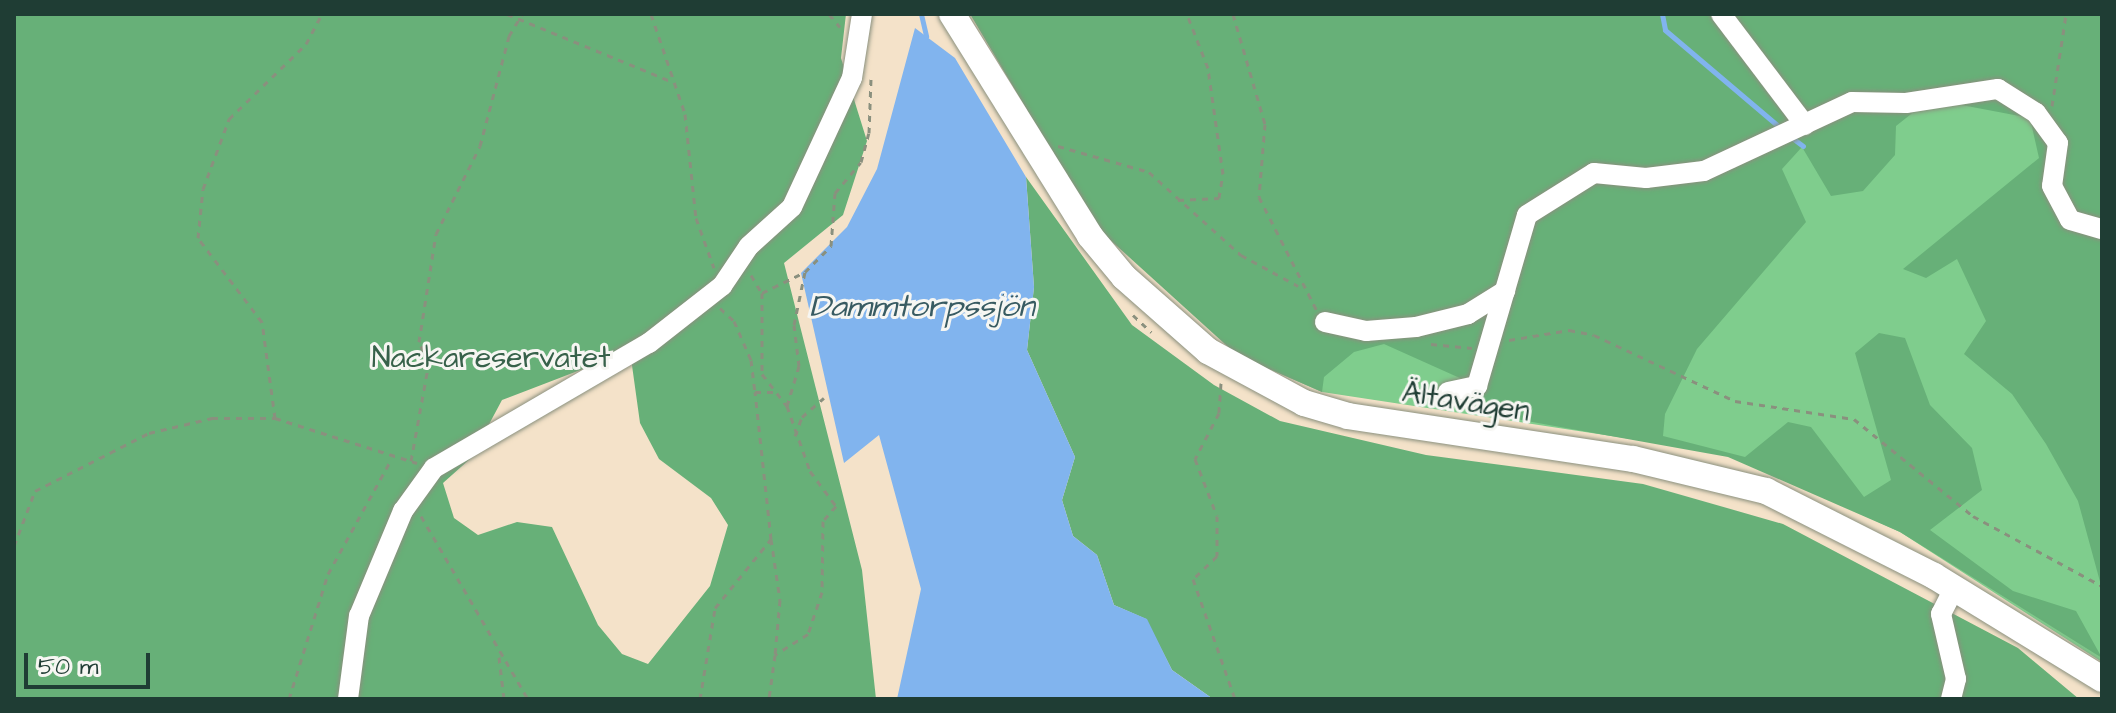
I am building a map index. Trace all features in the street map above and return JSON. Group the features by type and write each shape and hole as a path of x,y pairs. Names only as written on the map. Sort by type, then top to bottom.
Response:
{"main road":[{"name":"Ältavägen","path":"952,14 1090,236 1124,277 1208,351 1304,403 1348,416 1717,474 1837,522 1954,588 2102,679"}],"street":[{"path":"348,699 359,616 416,492 434,468 649,343 715,291 792,207 852,78 862,14"},
{"path":"1721,14 1805,125"},
{"path":"1448,392 1477,386 1527,215 1594,173 1646,178 1704,171 1852,102 1906,103 1998,89 2048,129 2058,143 2052,186 2070,220 2102,229"},
{"path":"1325,322 1366,331 1416,327 1468,314 1505,291"},
{"path":"1951,699 1956,679 1941,614 1954,588"}],"path":[{"path":"507,14 521,16 673,82"},
{"path":"651,14 685,114 696,218 715,291 734,321 755,392 780,600 769,699"},
{"path":"1174,199 1197,204 1219,198 1223,174 1208,68 1187,14"},
{"path":"1233,14 1265,124 1259,197 1295,260 1298,286"},
{"path":"2048,129 2066,14"},
{"path":"275,418 262,322 198,238 203,189 229,119 306,44 320,16"},
{"path":"411,461 429,362 419,342 436,234 480,146 521,16"},
{"path":"775,655 808,634 827,558 823,521 836,506 795,436 787,406 762,374 762,293 805,272 831,246 835,193 861,162 874,97 867,53 857,46"},
{"path":"1051,144 1149,172 1174,199 1241,255 1298,286 1325,322"},
{"path":"787,406 799,366 794,325 805,272"},
{"path":"1489,349 1517,335 1569,330 1735,401 1854,419 1973,516 2102,586"},
{"path":"1230,385 1221,379 1219,413 1195,459 1217,516 1217,556 1193,579 1235,699"},
{"path":"755,392 777,392"},
{"path":"795,436 802,417 824,398"},
{"path":"14,546 35,491 149,433 212,418 275,418 392,458 434,468"},
{"path":"289,699 328,574 392,458"},
{"path":"416,492 423,523 528,699"},
{"path":"14,531 19,535"},
{"path":"700,699 715,608 771,539"},
{"path":"499,653 504,699"}],"green space":[{"name":"Nackareservatet","path":"14,14 846,14 841,58 867,141 843,215 784,263 862,570 876,699 14,699","holes":["630,351 640,423 659,459 711,498 728,525 710,586 648,664 622,654 598,625 552,527 517,522 478,535 454,518 443,483 471,458 502,400"]},
{"path":"970,14 2102,14 2102,589 2078,501 2046,444 2012,394 1964,354 1986,321 1957,259 1926,278 1903,269 2039,158 2030,118 1930,99 1896,126 1895,155 1863,191 1831,196 1802,147 1782,169 1806,222 1697,349 1665,414 1663,436 1745,457 1788,422 1811,427 1864,497 1891,480 1855,353 1879,333 1905,338 1930,405 1972,448 1982,490 1930,530 2013,591 2076,611 2102,658 1900,532 1728,457 1482,413 1462,379 1384,344 1354,352 1324,377 1322,392 1237,355 1097,228"},
{"path":"2102,14 2102,662 1900,532 1730,454 1322,392 1237,355"},
{"path":"1026,177 1132,325 1214,385 1280,421 1426,455 1643,484 1783,524 2018,648 2079,699 1213,699 1172,670 1146,619 1114,605 1097,555 1073,536 1062,500 1075,457 1027,350 1034,287"}],"water":[{"name":"Dammtorpssjön","path":"915,28 955,58 1026,177 1034,287 1027,350 1075,457 1062,500 1073,536 1097,555 1114,605 1147,619 1172,670 1213,699 897,699 921,589 879,435 844,463 801,273 847,227 877,169"}],"waterway":[{"path":"921,14 926,36"},
{"path":"1662,14 1665,30 1783,130"},
{"path":"1791,137 1803,146"}]}
